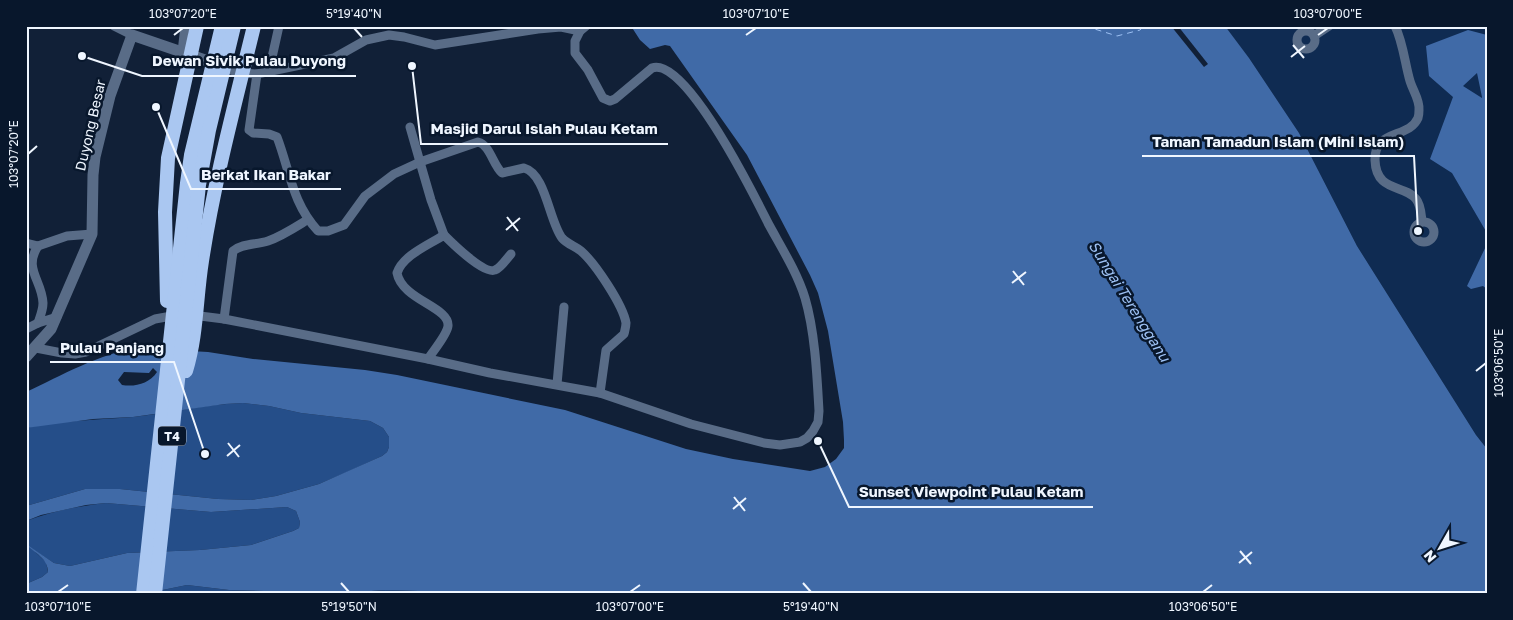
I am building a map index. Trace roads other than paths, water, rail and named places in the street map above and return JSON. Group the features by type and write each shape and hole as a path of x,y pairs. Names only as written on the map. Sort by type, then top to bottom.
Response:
{"highway":[{"path":"197,26 186,53 168,158 164,212 184,279 202,263 211,215 250,73 254,26"},
{"name":"T4","path":"143,594 162,424 209,130 213,89 227,31"},
{"name":"T4","path":"155,594 176,402 184,279"}],"street":[{"path":"114,26 132,35 250,73 334,58 366,40 389,35 435,45 538,29 583,28"},
{"path":"185,26 186,53"},
{"path":"269,71 279,26"},
{"path":"1314,36 1329,26"},
{"path":"1394,26 1420,110 1413,126 1382,141 1377,148 1376,167 1381,178 1388,185 1408,192 1417,200 1421,210 1422,221"},
{"path":"36,348 75,354 86,352 165,316 183,314 224,319 490,373 600,393 691,424 764,443 791,445 807,438 818,422 819,411 811,327 801,286 748,183 716,128 671,72 658,66 652,68 615,99 606,100 600,93 588,70 574,53 575,40 583,28"},
{"name":"Duyong Besar","path":"26,357 51,329 92,234 95,157 110,96 132,35"},
{"path":"250,73 249,130 253,134 269,134 277,137 285,158 293,191 307,220 318,232 328,231 344,225 365,196 394,174 420,162 478,142 486,147 494,164 502,173 524,168 532,172 542,188 562,237 567,243 581,251 596,268 626,322 624,334 609,346 605,353 600,393"},
{"path":"410,127 431,200 444,236 478,265 491,271 495,270 511,254"},
{"path":"224,319 233,251 238,246 254,245 278,238 307,220"},
{"path":"26,243 38,246 66,236 92,234"},
{"path":"428,359 446,331 447,320 438,310 417,299 406,290 398,279 397,273 403,262 444,236"},
{"path":"38,246 32,255 31,263 43,304 38,323"},
{"path":"557,384 564,307"},
{"path":"26,328 57,317"}],"water":[{"name":"Sungai Terengganu","path":"631,26 1225,26 1249,58 1299,133 1357,246 1476,435 1487,449 1487,594 429,594 418,591 385,590 344,593 229,590 187,585 143,594 26,594 26,584 42,577 48,572 43,559 26,544 54,563 70,566 127,553 200,550 251,545 293,531 299,528 300,522 296,511 287,507 211,512 106,503 86,505 41,515 26,521 26,506 85,489 120,489 218,499 251,500 276,496 319,484 387,452 389,437 383,428 370,421 301,413 243,403 26,428 26,392 95,360 138,348 208,352 253,359 397,375 565,410 686,449 733,459 810,471 825,467 836,459 844,448 843,422 828,331 818,293 810,275 747,155 670,46 665,45 650,49 640,40","holes":["153,368 157,372 146,382 137,385 122,385 118,380 124,372 149,373"]},
{"path":"1468,30 1487,35 1487,233 1452,173 1430,159 1453,97 1429,76 1426,46","holes":["1477,73 1482,98 1463,86"]},
{"path":"1487,244 1487,289 1483,286 1471,289 1467,286"}],"place":[{"name":"Dewan Sivik Pulau Duyong","path":"82,56"},
{"name":"Masjid Darul Islah Pulau Ketam","path":"412,66"},
{"name":"Berkat Ikan Bakar","path":"156,107"},
{"name":"Taman Tamadun Islam (Mini Islam)","path":"1418,231"},
{"name":"Sunset Viewpoint Pulau Ketam","path":"818,441"},
{"name":"Pulau Panjang","path":"205,454"}]}
